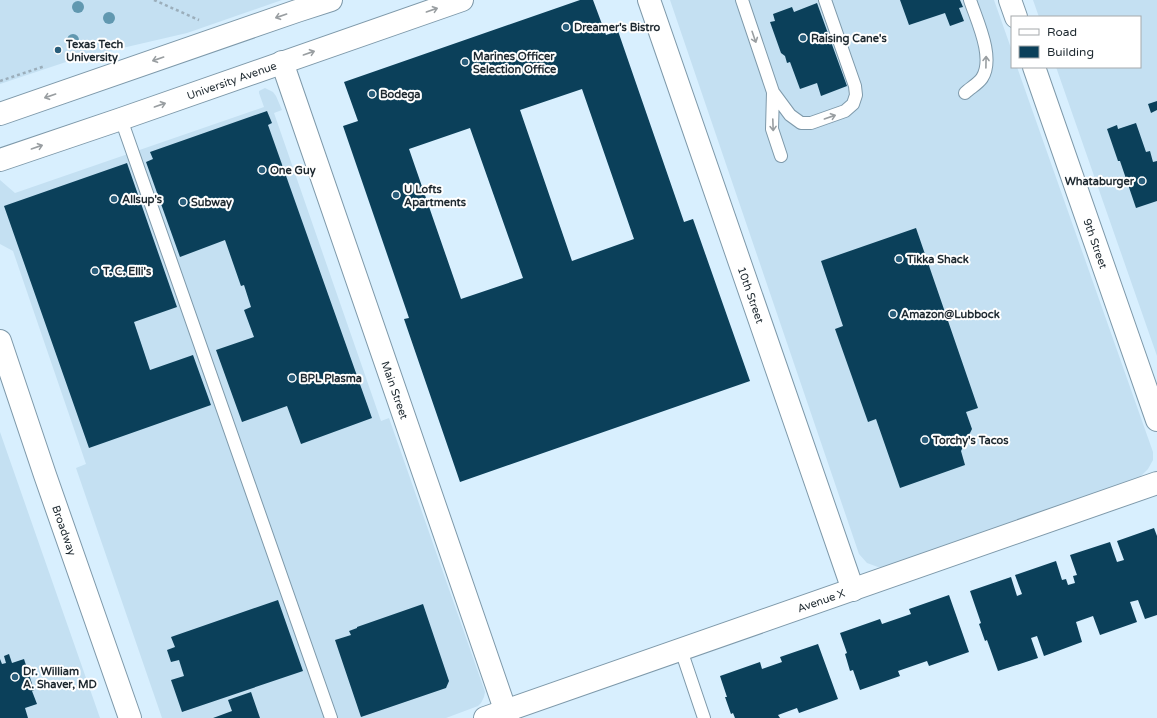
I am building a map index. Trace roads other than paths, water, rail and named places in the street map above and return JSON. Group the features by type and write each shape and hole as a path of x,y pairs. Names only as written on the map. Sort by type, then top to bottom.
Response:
{"street":[{"path":"0,114 262,22 331,0"},
{"name":"University Avenue","path":"0,160 462,0"},
{"name":"10th Street","path":"649,0 853,590"},
{"path":"1010,0 1016,16"},
{"name":"Main Street","path":"282,62 507,714"},
{"name":"9th Street","path":"1034,68 1157,420"},
{"name":"Broadway","path":"0,341 130,718"},
{"name":"Avenue X","path":"485,718 507,714 681,650 1157,484"}],"lane":[{"path":"742,0 773,92 790,115 801,123 811,123 845,111 853,104 856,95 855,86 825,0"},
{"path":"965,93 981,79 986,71 984,42 970,0"},
{"path":"773,92 772,129 781,156"},
{"path":"121,119 331,718"},
{"path":"681,650 704,718"}],"place":[{"name":"Dreamer's Bistro","path":"566,27"},
{"name":"Raising Cane's","path":"803,38"},
{"name":"Texas Tech University","path":"58,50"},
{"name":"Marines Officer Selection Office","path":"465,62"},
{"name":"Bodega","path":"372,94"},
{"name":"One Guy","path":"262,170"},
{"name":"Whataburger","path":"1142,181"},
{"name":"U Lofts Apartments","path":"396,195"},
{"name":"Allsup's","path":"114,199"},
{"name":"Subway","path":"183,202"},
{"name":"Tikka Shack","path":"899,259"},
{"name":"T. C. Elli's","path":"95,271"},
{"name":"Amazon@Lubbock","path":"893,314"},
{"name":"BPL Plasma","path":"292,378"},
{"name":"Torchy's Tacos","path":"925,440"},
{"name":"Dr. William A. Shaver, MD","path":"15,677"}]}
